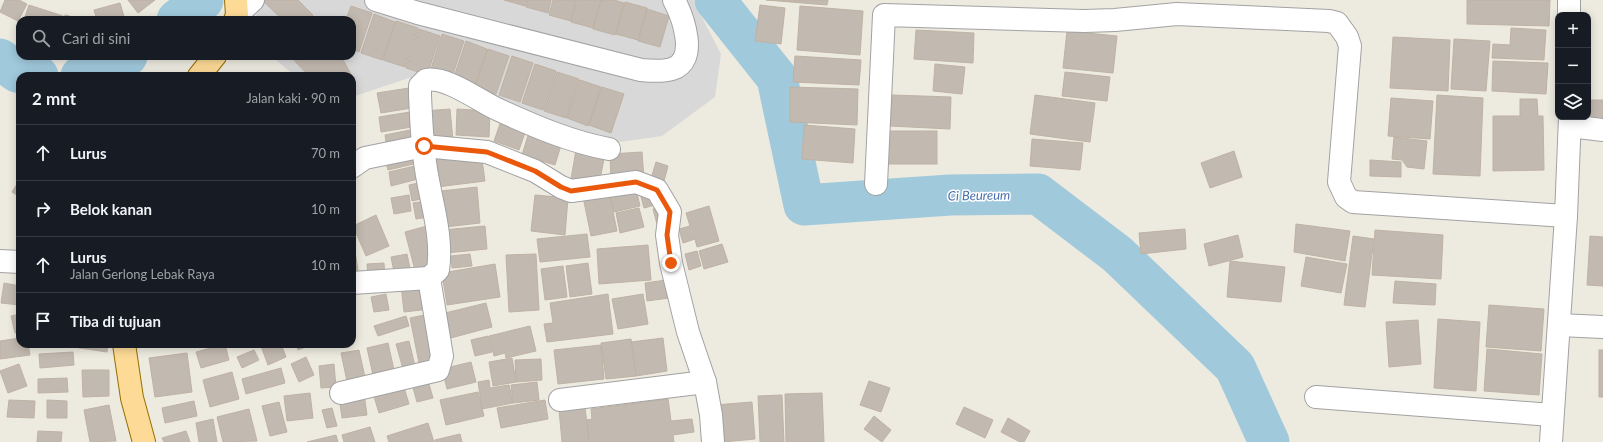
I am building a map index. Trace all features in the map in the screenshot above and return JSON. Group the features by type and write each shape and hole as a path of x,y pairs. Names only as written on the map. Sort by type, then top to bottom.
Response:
{"main road":[{"path":"202,72 212,60"},
{"path":"125,348 132,398 144,442"}],"street":[{"path":"236,12 253,0"},
{"path":"376,0 418,13 641,70 657,71 673,69 679,66 687,54 687,41 682,20 674,0"},
{"path":"1570,0 1570,12"},
{"path":"876,184 885,8 1084,21 1115,20 1177,14 1329,21 1337,23 1347,37 1350,46 1339,182 1346,197 1353,202 1364,203 1566,216"},
{"path":"356,283 429,278 438,270 440,258 435,208 426,169 420,86 426,80 441,80 498,110 571,140 609,150"},
{"path":"1550,442 1566,216 1570,122 1603,130"},
{"path":"356,164 365,158 424,146 487,152 535,171 561,187 571,191 636,182 657,190 664,198 670,212 667,235 671,263 688,332 705,382 711,415 713,442"},
{"path":"0,262 16,262"},
{"path":"340,393 438,370 442,356 429,278"},
{"path":"1559,325 1603,326"},
{"path":"560,400 705,382"},
{"path":"1316,397 1552,415"}],"shaded area":[{"path":"263,0 693,0 721,54 715,97 662,136 606,144 409,78 356,96 356,72 290,72 276,60 356,60 356,16 256,16"}],"building":[{"path":"5,0 19,0 27,4 21,16 16,16 16,20 0,12"},
{"path":"128,0 155,0 138,13"},
{"path":"266,0 298,0 313,15 279,16 264,2"},
{"path":"504,0 527,0 525,6"},
{"path":"528,0 551,0 548,13 526,7"},
{"path":"553,0 576,0 571,21 549,15"},
{"path":"577,0 601,0 593,28 571,22"},
{"path":"601,0 614,0 624,3 615,35 593,29"},
{"path":"766,0 828,0 827,5"},
{"path":"1467,0 1550,0 1549,26 1467,24"},
{"path":"625,2 647,8 638,40 616,34"},
{"path":"120,3 124,16 96,16 94,10"},
{"path":"29,5 63,16 25,16"},
{"path":"760,5 785,8 781,44 755,41"},
{"path":"351,6 372,13 359,52 356,51 356,16 347,16"},
{"path":"800,6 863,11 860,55 797,50"},
{"path":"647,9 669,16 660,47 638,41"},
{"path":"374,14 395,22 382,60 361,53"},
{"path":"396,21 418,28 405,67 383,60"},
{"path":"1511,28 1546,30 1544,60 1492,58 1493,44 1510,45"},
{"path":"419,29 440,36 427,75 406,68"},
{"path":"916,30 974,33 973,63 914,59"},
{"path":"1067,31 1117,36 1113,73 1063,68"},
{"path":"442,34 464,41 451,80 430,72"},
{"path":"1393,37 1450,40 1448,91 1390,88"},
{"path":"1454,39 1490,41 1486,91 1451,89"},
{"path":"466,41 487,49 474,88 453,80"},
{"path":"488,49 509,56 496,94 475,87"},
{"path":"512,56 533,63 520,102 499,95"},
{"path":"795,56 861,60 859,85 793,82"},
{"path":"294,60 343,60 350,72 305,72"},
{"path":"1493,61 1548,63 1546,94 1492,91"},
{"path":"535,64 556,71 543,110 522,103"},
{"path":"935,64 965,67 962,94 933,91"},
{"path":"557,72 579,79 566,118 544,111"},
{"path":"1065,72 1110,77 1107,101 1062,96"},
{"path":"580,80 601,87 588,126 567,118"},
{"path":"602,87 624,94 611,133 589,125"},
{"path":"790,87 858,89 857,125 790,122"},
{"path":"409,88 412,108 381,113 377,93"},
{"path":"892,95 951,97 950,129 890,126"},
{"path":"1035,95 1095,103 1090,142 1030,134"},
{"path":"1437,95 1483,98 1480,176 1433,174"},
{"path":"1391,98 1433,101 1430,139 1388,136"},
{"path":"1520,99 1537,99 1538,116 1543,116 1544,170 1493,171 1493,116 1520,116"},
{"path":"1591,100 1603,100 1603,120 1591,118"},
{"path":"450,109 453,140 429,143 425,111"},
{"path":"457,109 490,111 489,137 456,135"},
{"path":"416,111 418,126 381,132 379,117"},
{"path":"502,118 527,127 519,150 494,141"},
{"path":"804,125 855,129 853,163 802,159"},
{"path":"415,129 419,143 387,150 385,135"},
{"path":"887,131 937,131 937,164 887,164"},
{"path":"529,132 562,142 555,165 522,155"},
{"path":"1394,137 1427,141 1424,169 1407,167 1402,160 1392,159"},
{"path":"1032,139 1083,143 1080,170 1030,166"},
{"path":"415,149 418,163 388,170 384,156"},
{"path":"576,150 605,154 599,184 571,179"},
{"path":"1234,151 1242,177 1210,188 1201,163"},
{"path":"642,152 644,179 611,181 610,154"},
{"path":"481,153 485,181 437,187 434,158"},
{"path":"1370,160 1401,162 1401,177 1370,176"},
{"path":"656,162 668,166 663,185 650,182"},
{"path":"419,165 422,178 391,186 389,172"},
{"path":"427,181 430,197 412,201 409,185"},
{"path":"635,185 640,206 614,212 609,190"},
{"path":"16,186 16,194 12,192"},
{"path":"477,187 480,223 445,227 441,191"},
{"path":"651,190 655,205 644,208 640,193"},
{"path":"609,192 617,231 591,236 583,197"},
{"path":"409,195 411,211 394,214 391,198"},
{"path":"535,195 568,198 565,235 531,231"},
{"path":"431,200 434,216 416,219 413,203"},
{"path":"663,206 668,221 657,224 653,209"},
{"path":"709,206 719,241 697,247 695,239 683,243 679,229 690,226 686,213"},
{"path":"639,208 644,227 620,233 616,213"},
{"path":"376,215 389,246 366,256 356,233 356,225"},
{"path":"1296,224 1350,231 1345,261 1294,252"},
{"path":"427,226 434,269 416,274 405,232"},
{"path":"485,226 487,249 446,253 443,230"},
{"path":"1185,229 1186,249 1141,254 1139,233"},
{"path":"1375,230 1443,235 1441,279 1372,275"},
{"path":"587,234 590,257 540,262 537,239"},
{"path":"1238,235 1243,257 1209,266 1204,244"},
{"path":"1353,236 1374,239 1365,307 1344,305"},
{"path":"1590,236 1603,237 1603,286 1587,285"},
{"path":"722,244 728,262 704,269 699,251"},
{"path":"648,245 651,280 599,284 597,249"},
{"path":"697,251 701,266 689,270 685,254"},
{"path":"407,254 411,273 395,277 391,257"},
{"path":"470,254 472,266 452,268 451,256"},
{"path":"536,254 539,310 509,312 506,255"},
{"path":"1306,257 1347,264 1341,293 1301,286"},
{"path":"356,258 358,270 356,270"},
{"path":"1230,261 1285,267 1281,302 1227,297"},
{"path":"384,263 385,277 368,278 367,264"},
{"path":"588,263 592,294 570,297 566,266"},
{"path":"495,264 500,297 447,305 442,273"},
{"path":"563,266 567,297 545,300 541,269"},
{"path":"666,280 669,298 647,301 645,283"},
{"path":"1395,281 1436,284 1435,305 1393,303"},
{"path":"427,282 430,309 404,312 401,285"},
{"path":"4,283 16,285 16,305 1,303"},
{"path":"386,294 389,310 374,312 371,297"},
{"path":"608,294 613,334 547,342 544,324 553,323 550,303"},
{"path":"643,294 648,324 618,329 612,299"},
{"path":"486,303 492,327 447,339 441,314"},
{"path":"1489,305 1544,309 1541,351 1486,347"},
{"path":"429,314 437,360 419,363 410,318"},
{"path":"16,315 16,333 15,333 11,316"},
{"path":"406,316 409,326 378,336 374,326"},
{"path":"1438,319 1480,322 1476,391 1434,388"},
{"path":"1418,320 1421,364 1389,367 1386,322"},
{"path":"530,326 536,351 506,358 505,353 494,356 489,336"},
{"path":"488,336 492,352 475,356 471,340"},
{"path":"663,338 667,371 636,376 631,342"},
{"path":"16,339 16,348 29,348 30,355 0,359 0,341"},
{"path":"631,339 636,376 606,379 601,343"},
{"path":"409,341 415,366 403,369 396,344"},
{"path":"388,343 394,370 373,375 367,348"},
{"path":"601,345 604,379 558,384 554,350"},
{"path":"80,348 108,348 107,352"},
{"path":"210,348 226,348 229,360 201,368 196,352"},
{"path":"262,348 283,348 286,357 268,365"},
{"path":"1487,349 1542,354 1539,395 1484,391"},
{"path":"254,350 259,360 242,368 237,357"},
{"path":"359,350 366,382 348,386 341,353"},
{"path":"1599,350 1603,350 1603,397 1599,397"},
{"path":"73,352 74,365 40,368 39,354"},
{"path":"187,353 192,392 155,397 149,358"},
{"path":"306,357 314,375 299,382 291,364"},
{"path":"512,358 516,382 493,386 489,362"},
{"path":"541,359 542,380 516,382 515,360"},
{"path":"471,362 476,382 447,389 442,369"},
{"path":"19,364 27,386 8,393 0,371"},
{"path":"334,364 336,387 321,388 319,366"},
{"path":"281,368 285,383 246,394 242,379"},
{"path":"82,370 109,370 109,396 83,397"},
{"path":"232,372 239,399 210,407 203,380"},
{"path":"427,377 433,398 417,402 411,381"},
{"path":"67,378 68,392 38,393 38,379"},
{"path":"489,380 490,388 509,385 513,403 482,409 478,382"},
{"path":"402,381 409,404 379,413 372,390"},
{"path":"869,381 890,388 881,412 860,405"},
{"path":"537,382 539,400 513,403 511,385"},
{"path":"478,392 484,416 446,425 440,400"},
{"path":"310,393 313,418 287,421 284,396"},
{"path":"822,393 824,442 786,442 785,394"},
{"path":"364,394 367,415 342,418 339,397"},
{"path":"782,395 784,442 760,442 758,396"},
{"path":"668,399 671,421 692,419 694,432 673,435 674,442 589,442 587,420 592,419 591,409"},
{"path":"9,400 35,401 34,418 7,417"},
{"path":"47,400 67,401 67,418 47,418"},
{"path":"545,400 548,419 501,428 497,408"},
{"path":"194,401 197,416 165,423 162,408"},
{"path":"279,402 287,432 270,436 262,406"},
{"path":"752,402 755,439 723,442 715,405"},
{"path":"109,405 116,441 90,442 84,410"},
{"path":"585,407 589,442 562,442 559,410"},
{"path":"964,407 993,420 985,438 956,424"},
{"path":"332,408 337,426 327,428 322,410"},
{"path":"249,409 257,441 223,442 217,417"},
{"path":"874,416 891,430 882,442 864,429"},
{"path":"1008,418 1030,431 1024,442 1020,442 1001,432"},
{"path":"213,419 217,442 199,442 196,423"},
{"path":"428,423 434,442 389,442 387,436"},
{"path":"370,427 375,442 344,442 342,435"},
{"path":"38,431 62,432 61,442 37,442"},
{"path":"186,431 190,442 164,442 162,438"},
{"path":"460,434 462,442 435,442 435,440"},
{"path":"336,435 338,442 307,442"}],"waterway":[{"name":"Ci Beureum","path":"182,16 203,0"},
{"name":"Ci Beureum","path":"715,0 777,78 804,205 950,195 1038,194 1117,254 1235,367 1269,442"},
{"name":"Ci Beureum","path":"0,59 17,72"},
{"name":"Ci Beureum","path":"90,72 118,60"}],"route":[{"path":"424,146 487,152 535,171 561,187 571,191 636,182 657,190 664,198 670,212 667,235 671,263"}]}
